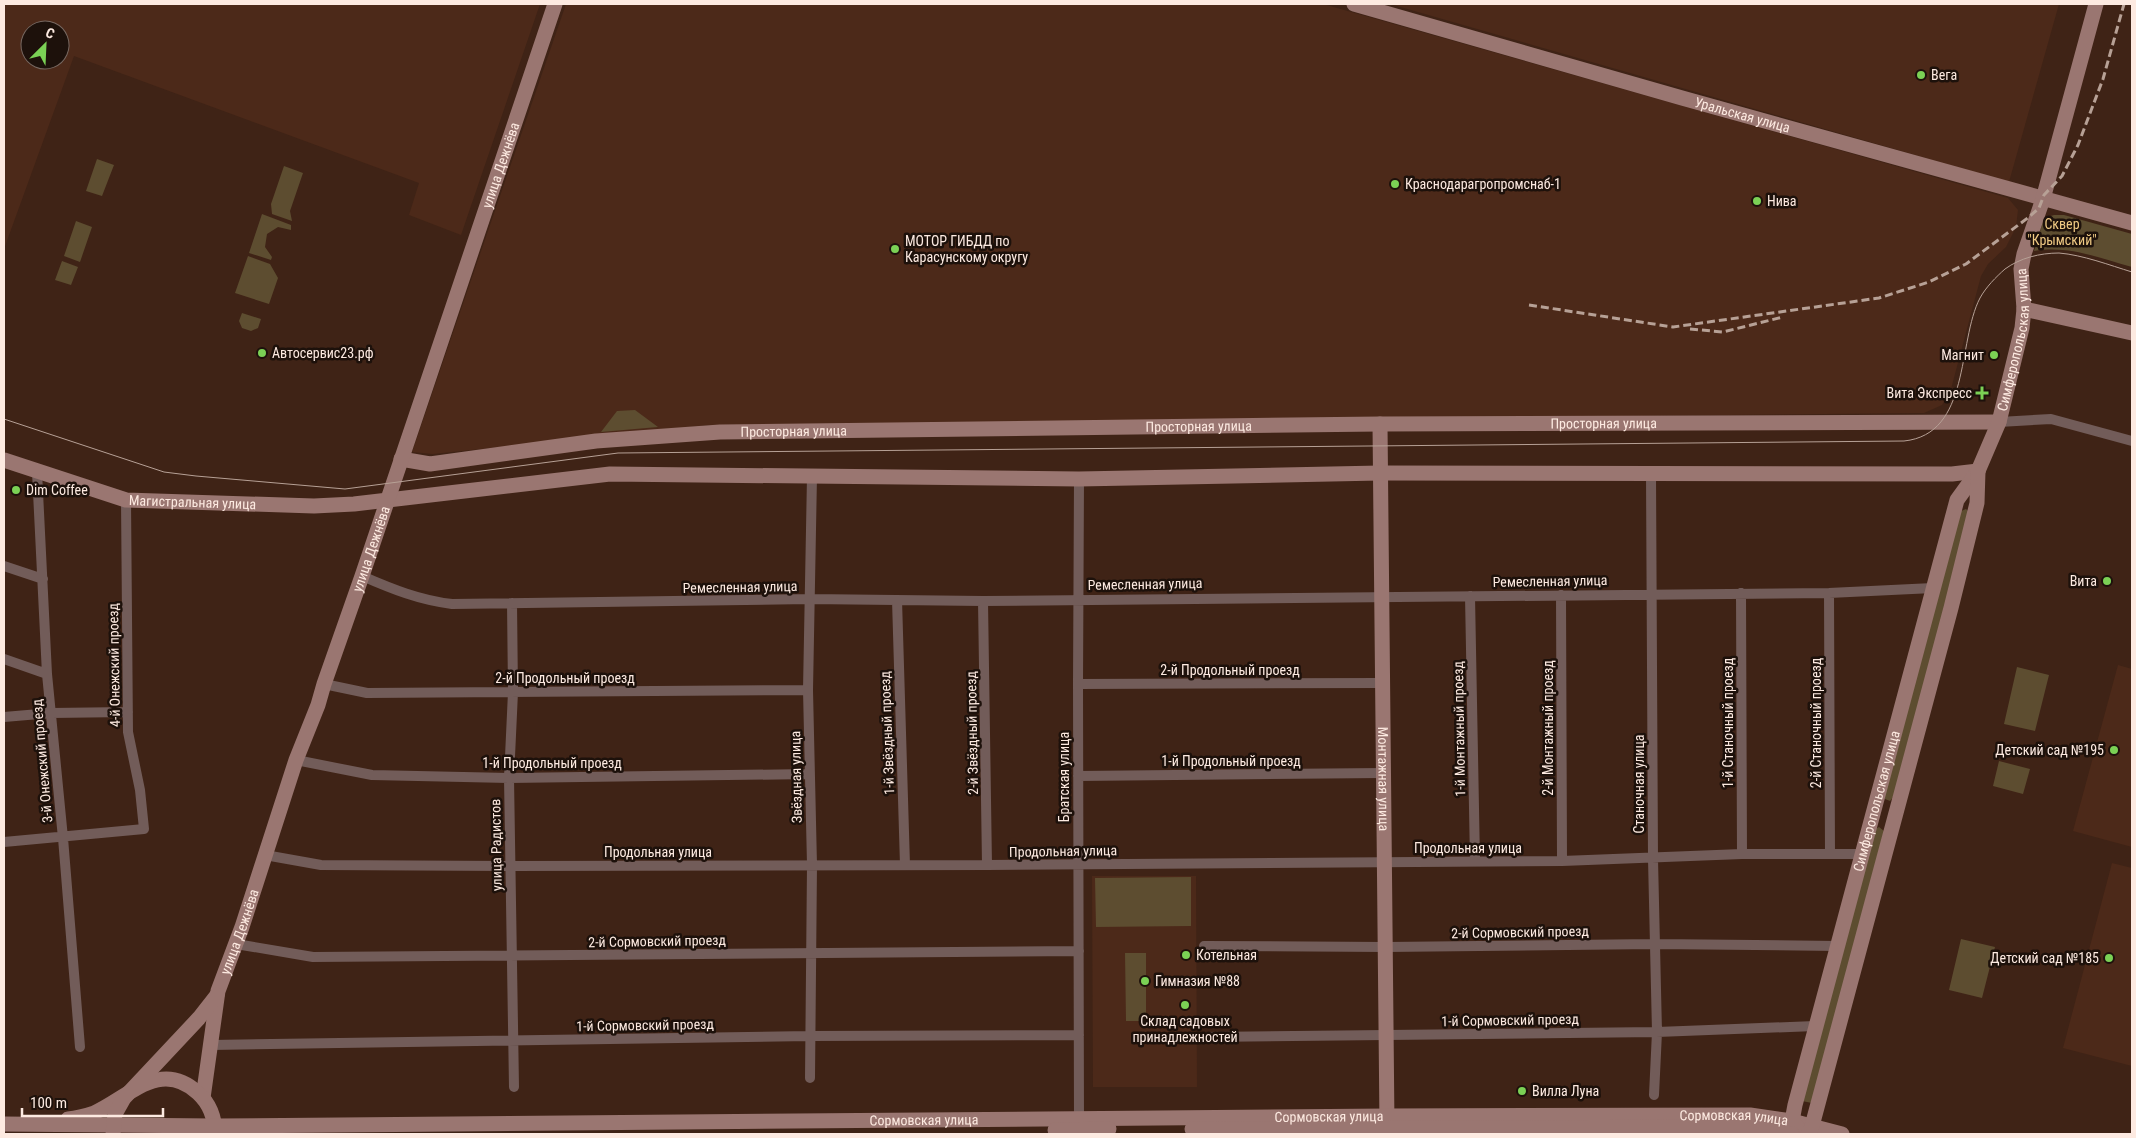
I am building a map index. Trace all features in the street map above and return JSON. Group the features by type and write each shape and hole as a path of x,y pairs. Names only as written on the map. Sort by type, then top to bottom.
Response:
{"street":[{"name":"улица Дежнёва","path":"203,1098 218,991 236,944 296,760 318,705 555,4"},
{"name":"Уральская улица","path":"1354,4 2044,197 2132,218"},
{"name":"Уральская улица","path":"1366,4 2132,223"},
{"name":"Симферопольская улица","path":"1792,1128 1815,1026 1957,500 1978,471 1999,422 2022,328 2024,309 2021,269 2024,254 2044,197 2096,4"},
{"path":"2024,309 2132,333"},
{"path":"1999,422 2051,420 2132,442"},
{"name":"Просторная улица","path":"400,459 430,464 596,441 720,432 1380,424 1999,422"},
{"name":"Монтажная улица","path":"1380,424 1387,1126"},
{"name":"Магистральная улица","path":"4,460 126,500 314,506 354,504 388,499"},
{"name":"Симферопольская улица","path":"1808,1131 1949,615 1977,503 1978,471"},
{"path":"388,499 610,474 1079,479 1380,473 1952,474 1978,471"},
{"name":"3-й Онежский проезд","path":"37,472 47,674 80,1046"},
{"name":"Станочная улица","path":"1651,474 1653,859 1656,944 1654,1095"},
{"name":"Звёздная улица","path":"810,1078 812,865 808,690 812,476"},
{"name":"Братская улица","path":"1079,479 1079,1127"},
{"name":"4-й Онежский проезд","path":"63,838 144,829 140,790 128,732 126,500"},
{"path":"4,566 43,579"},
{"name":"Ремесленная улица","path":"362,576 407,595 427,601 452,604 809,599 983,601 1382,596 1561,596 1652,593 1828,593 1933,588"},
{"name":"1-й Станочный проезд","path":"1741,593 1742,854"},
{"name":"2-й Станочный проезд","path":"1828,593 1830,854"},
{"name":"1-й Монтажный проезд","path":"1470,596 1475,861"},
{"name":"2-й Монтажный проезд","path":"1561,596 1562,861"},
{"name":"1-й Звёздный проезд","path":"897,600 905,865"},
{"name":"2-й Звёздный проезд","path":"983,601 988,865"},
{"name":"улица Радистов","path":"512,603 513,692 508,778 514,1087"},
{"path":"4,659 47,674"},
{"name":"2-й Продольный проезд","path":"1078,684 1382,683"},
{"name":"2-й Продольный проезд","path":"324,684 367,693 808,690"},
{"path":"4,717 51,713 128,712"},
{"name":"1-й Продольный проезд","path":"296,760 372,775 508,778 810,774"},
{"name":"1-й Продольный проезд","path":"1078,776 1384,774"},
{"path":"1873,814 1894,819"},
{"path":"4,842 63,838"},
{"name":"Продольная улица","path":"265,855 321,865 509,866 1562,861 1653,859 1742,854 1862,854"},
{"name":"2-й Сормовский проезд","path":"236,944 313,957 1079,951"},
{"name":"2-й Сормовский проезд","path":"1204,946 1386,947 1656,944 1837,946"},
{"path":"113,1130 118,1109 128,1094 209,1006 218,991"},
{"name":"1-й Сормовский проезд","path":"1205,1037 1656,1032 1815,1026"},
{"name":"1-й Сормовский проезд","path":"210,1046 514,1040 1080,1034"},
{"path":"24,1125 80,1118 95,1112 149,1082 169,1080 188,1086 203,1098 210,1110 215,1130"},
{"name":"Сормовская улица","path":"4,1124 113,1130 515,1131 1387,1126 1750,1116 1792,1128 1842,1134"},
{"name":"Сормовская улица","path":"473,1134 515,1131"}],"shaded area":[{"path":"4,4 540,4 461,235 409,215 419,183 74,56 70,67 70,20 20,20 20,70 69,70 4,249"},
{"path":"566,4 1323,4 2008,198 2018,210 2016,227 2006,247 1988,264 1981,276 1951,389 1942,405 1924,413 709,425 433,454 412,452"},
{"path":"1390,4 2059,4 2009,182"},
{"name":"Детский сад №195","path":"2118,665 2132,669 2132,847 2073,831"},
{"name":"Детский сад №185","path":"2112,863 2132,868 2132,1066 2063,1048"},
{"name":"Гимназия №88","path":"1092,876 1196,876 1197,1087 1093,1087"}],"green space":[{"path":"97,159 114,165 102,196 86,191"},
{"path":"284,166 303,173 290,211 292,221 272,214 271,204"},
{"path":"262,214 291,225 291,230 278,227 267,234 265,247 272,257 271,260 249,253"},
{"name":"Сквер \"Крымский\"","path":"2064,215 2132,234 2132,267 2072,251 2034,251 2044,218"},
{"path":"76,221 92,227 80,262 64,256"},
{"path":"248,256 270,264 278,278 269,304 235,293"},
{"path":"62,261 78,267 71,285 55,280"},
{"path":"242,313 261,319 258,328 251,331 242,328 239,321"},
{"path":"635,410 658,427 601,432 617,411"},
{"path":"1966,509 1970,513 1894,796 1890,801 1885,799 1885,794 1961,511"},
{"path":"2017,667 2049,675 2035,731 2004,724"},
{"path":"1999,761 2030,769 2023,794 1993,786"},
{"path":"1879,827 1884,831 1812,1103 1802,1101 1875,829"},
{"path":"1191,877 1191,926 1096,927 1095,878"},
{"path":"1961,939 1995,947 1982,998 1949,990"},
{"path":"1125,953 1146,953 1146,1021 1126,1021"}],"tram line":[{"path":"4,419 164,472 345,489 618,453 1904,441 1926,435 1941,422 1951,404 1958,383 1973,316 1980,298 1991,282 2005,269 2030,257 2059,253 2087,258 2132,272"}],"railway":[{"path":"1529,305 1673,327 1879,298 1929,282 1966,264 2039,208 2044,195 2062,176 2078,145 2103,79 2124,4"},
{"path":"1690,329 1723,332 1783,317"}],"place":[{"name":"Вега","path":"1921,75"},
{"name":"Краснодарагропромснаб-1","path":"1395,184"},
{"name":"Нива","path":"1757,201"},
{"name":"МОТОР ГИБДД по Карасунскому округу","path":"895,249"},
{"name":"Автосервис23.рф","path":"262,353"},
{"name":"Магнит","path":"1994,355"},
{"name":"Вита Экспресс","path":"1982,393"},
{"name":"Dim Coffee","path":"16,490"},
{"name":"Вита","path":"2107,581"},
{"name":"Детский сад №195","path":"2114,750"},
{"name":"Котельная","path":"1186,955"},
{"name":"Детский сад №185","path":"2109,958"},
{"name":"Гимназия №88","path":"1145,981"},
{"name":"Склад садовых принадлежностей","path":"1185,1005"},
{"name":"Вилла Луна","path":"1522,1091"}]}
